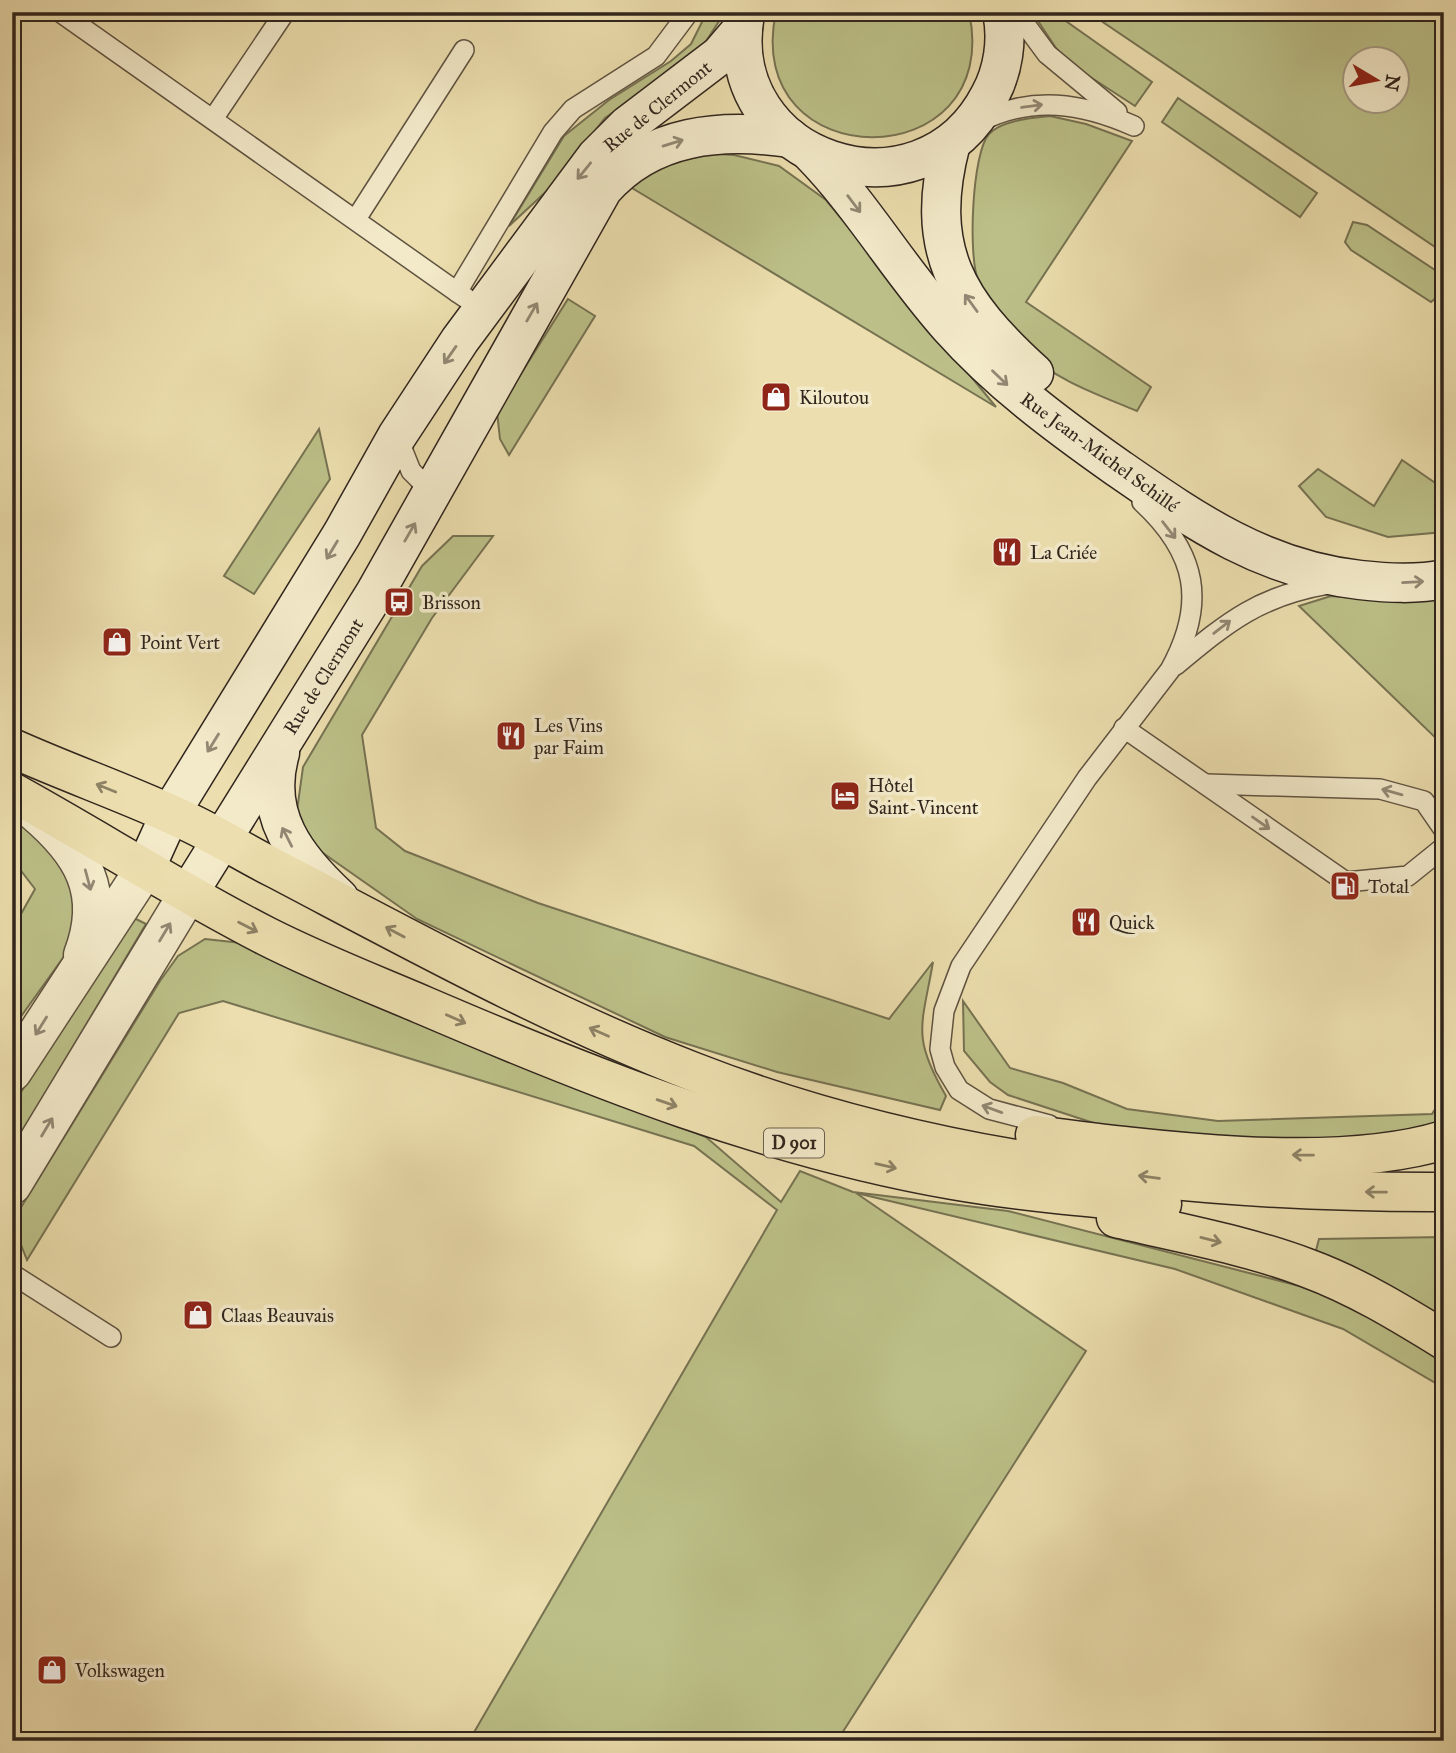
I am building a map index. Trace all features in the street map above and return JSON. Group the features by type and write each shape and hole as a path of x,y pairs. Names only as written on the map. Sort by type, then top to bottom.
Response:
{"main road":[{"path":"960,135 986,104 998,77 1004,48 1002,12"},
{"name":"Rue de Clermont","path":"12,1072 146,867 170,814 342,534 397,436 441,366 470,301 596,157 628,125 720,55 744,20"},
{"name":"Rue Jean-Michel Schillé","path":"744,20 744,55 750,82 762,107 839,184 949,326 1010,387 1067,432 1186,514 1255,554 1320,575 1412,583 1444,579"},
{"name":"Rue de Clermont","path":"12,1185 375,593 593,206 618,174 647,152 688,139 752,133 800,145 852,167 882,168 912,163 960,135"},
{"name":"Rue Jean-Michel Schillé","path":"960,135 939,204 946,257 965,295 979,315 1013,353 1050,387 1122,441 1247,525 1307,547 1349,556 1390,559 1444,553"},
{"path":"285,737 275,782 282,827 307,868 348,906"},
{"path":"12,748 170,814 222,840"},
{"path":"12,792 146,867 188,894"},
{"path":"12,792 69,844 86,871 91,897 91,924 84,953 72,978"},
{"name":"D 901","path":"222,840 473,973 662,1059 744,1089 852,1121 1004,1156 1206,1183 1300,1190 1444,1192"},
{"name":"D 901","path":"188,894 293,949 601,1079 722,1122 805,1146 954,1180 1126,1201 1292,1215 1444,1217"},
{"path":"662,1059 943,1119 1154,1148 1315,1155 1401,1149 1444,1140"},
{"path":"954,1180 1204,1238 1305,1267 1379,1301 1444,1340"}],"lane":[{"path":"60,12 470,301 564,118 656,56 689,12"},
{"path":"213,119 285,12"},
{"path":"960,135 1013,110 1053,104 1094,110 1134,125 1058,65 1016,12"},
{"path":"356,219 464,50"},
{"path":"1067,432 1155,514 1177,540 1185,557 1192,589 1191,613 1180,650 1170,670 1124,728 961,966 940,1030 944,1067 958,1090 981,1105 1007,1115 1154,1148"},
{"path":"397,436 411,471 432,492"},
{"path":"1170,670 1228,622 1257,604 1314,587 1370,581"},
{"path":"1124,728 1346,882 1408,876 1444,847"},
{"path":"1206,784 1380,789 1424,801 1444,830"},
{"path":"12,1274 111,1337"}],"green space":[{"path":"707,12 725,12 699,52 605,118 551,187 509,226 564,136 609,100 671,61 691,44"},
{"path":"776,12 969,12 970,67 949,106 914,129 873,137 831,129 796,106 775,67"},
{"path":"1032,12 1053,12 1152,82 1135,106 1064,60"},
{"path":"1088,12 1444,12 1444,253"},
{"path":"1178,98 1317,193 1300,217 1162,122"},
{"path":"1050,116 1086,124 1132,141 1026,302 1151,387 1137,411 1078,386 1037,361 1014,337 978,280 973,249 973,205 983,145 989,134 1001,126 1018,120"},
{"path":"688,152 734,155 779,166 826,200 996,407 617,179"},
{"path":"1353,222 1367,225 1444,276 1444,291 1431,302 1351,250 1345,242"},
{"path":"568,299 595,316 509,455 500,439 497,412"},
{"path":"319,429 330,479 254,594 224,576"},
{"path":"1402,460 1444,489 1444,532 1388,537 1326,517 1299,486 1318,469 1374,506"},
{"path":"453,536 493,536 432,618 362,735 376,828 405,851 538,903 889,1019 933,962 922,1030 928,1059 946,1096 940,1110 777,1072 665,1037 417,919 303,839 295,825 303,767 422,566"},
{"path":"1331,596 1367,599 1444,596 1444,746 1299,606"},
{"path":"12,819 23,825 73,874 76,905 73,944 12,1029 12,930 35,889 12,859"},
{"path":"128,915 146,924 12,1149 12,1107"},
{"path":"205,939 251,944 450,1037 706,1137 781,1202 800,1171 853,1192 1008,1211 1323,1292 1444,1352 1444,1388 1343,1329 1175,1269 856,1193 1086,1351 837,1741 469,1741 777,1210 694,1146 223,1001 179,1013 27,1260 12,1222 160,981 178,956"},
{"path":"963,1001 1010,1068 1063,1083 1127,1109 1218,1121 1432,1114 1444,1095 1444,1125 1422,1135 1230,1145 1112,1129 1008,1095 990,1082 964,1051"},
{"path":"1444,1237 1444,1322 1314,1258 1319,1239"}],"place":[{"name":"Kiloutou","path":"776,397"},
{"name":"La Criée","path":"1007,552"},
{"name":"Brisson","path":"399,602"},
{"name":"Point Vert","path":"117,642"},
{"name":"Les Vins par Faim","path":"511,736"},
{"name":"Hôtel Saint-Vincent","path":"845,796"},
{"name":"Total","path":"1345,886"},
{"name":"Quick","path":"1086,922"},
{"name":"Claas Beauvais","path":"198,1315"},
{"name":"Volkswagen","path":"52,1670"}]}
